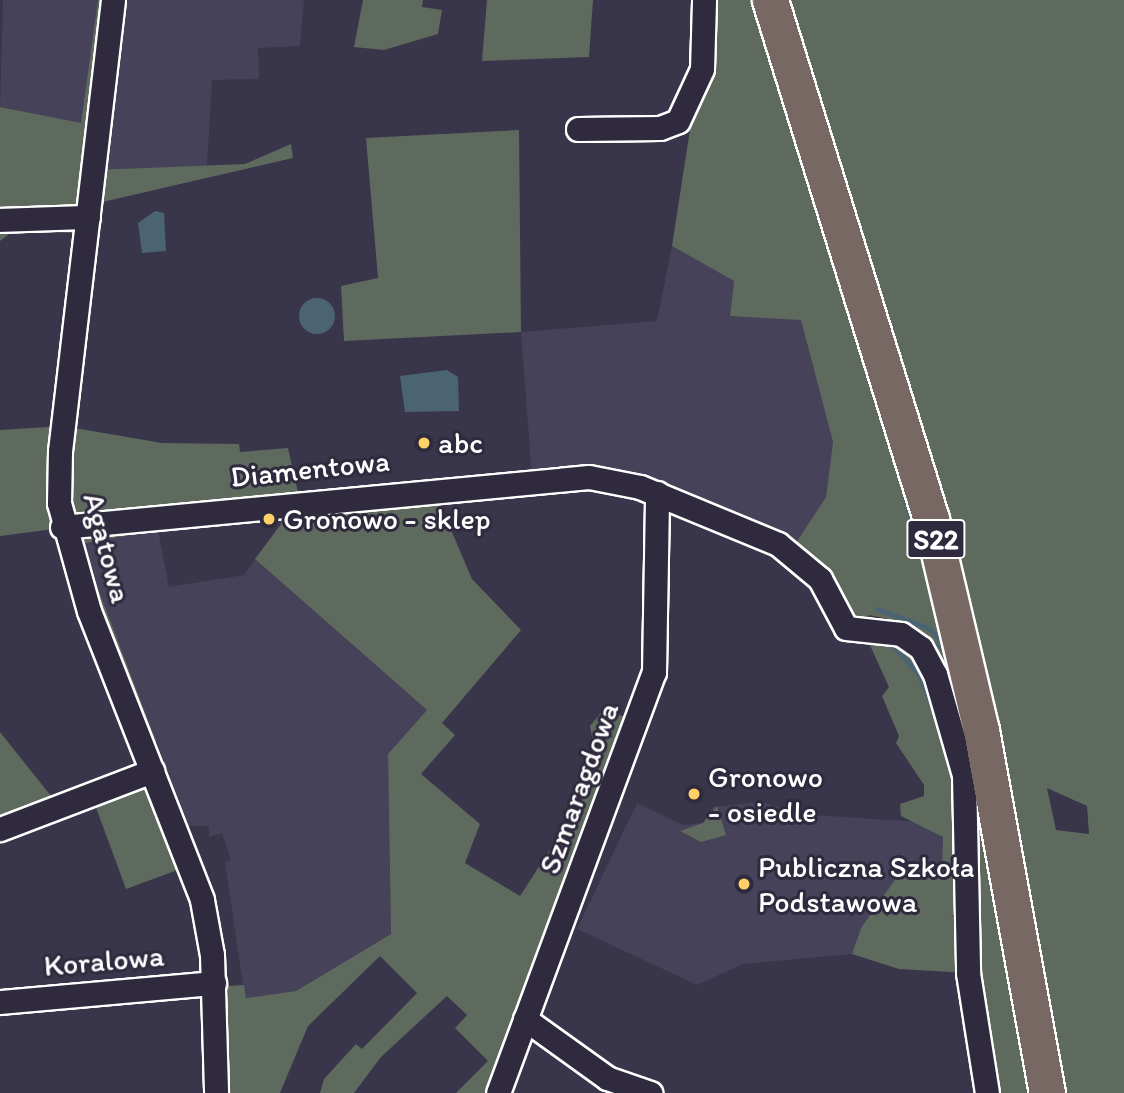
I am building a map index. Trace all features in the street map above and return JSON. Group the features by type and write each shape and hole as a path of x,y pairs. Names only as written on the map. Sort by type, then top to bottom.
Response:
{"highway":[{"name":"S22","path":"770,0 931,519 981,730 1047,1093"}],"street":[{"name":"Agatowa","path":"113,0 58,466 62,527 152,771 198,885 214,984 216,1093"},
{"path":"578,129 660,128 678,121 702,69 704,0"},
{"path":"0,220 88,217"},
{"name":"Diamentowa","path":"62,527 539,478 606,478 657,493 790,552 820,579 846,628 881,627 917,643 929,659 957,739 970,846 968,973 987,1093"},
{"name":"Szmaragdowa","path":"498,1093 654,672 657,493"},
{"path":"0,829 152,771"},
{"name":"Koralowa","path":"0,1002 214,984"},
{"path":"525,1019 607,1078 650,1093"}],"shaded area":[{"path":"3,0 98,0 81,124 0,107"},
{"path":"113,0 304,0 300,46 258,48 259,79 212,80 207,166 94,170"},
{"path":"672,246 734,281 730,316 801,319 833,442 826,497 790,552 695,507 532,478 521,332 657,321"},
{"path":"158,530 169,587 244,575 255,559 427,710 388,754 391,934 296,991 245,998 225,862 231,860 222,833 209,837 209,826 189,826 80,544"},
{"name":"Publiczna Szkoła Podstawowa","path":"759,802 813,815 921,822 943,837 942,866 861,928 852,954 743,964 697,985 577,929 637,803 683,825 703,823 713,807"}],"green space":[{"path":"98,0 113,0 94,170 245,164 291,144 293,158 98,203 78,233 13,231 0,241 0,107 81,123"},
{"path":"363,0 423,0 422,7 442,10 438,34 384,50 354,47"},
{"path":"487,0 593,0 589,57 482,61"},
{"path":"710,0 756,0 922,542 955,672 1035,1093 987,1093 968,973 899,969 852,954 861,928 904,867 942,866 943,837 901,816 900,804 924,796 924,785 896,743 899,736 882,696 889,687 868,641 857,642 870,636 901,643 920,665 958,770 963,904 951,918 958,914 975,883 977,829 937,652 908,623 869,615 868,626 857,626 790,552 826,497 833,442 801,320 730,316 734,281 672,246"},
{"path":"782,0 1124,0 1124,1093 1062,1093","holes":["1047,788 1087,806 1089,834 1056,830"]},
{"path":"519,130 521,332 344,341 341,286 378,278 366,138"},
{"path":"63,426 162,443 239,444 240,452 288,448 300,501 433,488 472,579 521,630 442,723 455,735 421,774 480,824 465,863 520,896 587,792 595,753 590,726 604,709 637,722 498,1093 456,1093 488,1061 455,1028 467,1015 447,996 381,1057 354,1093 320,1093 324,1079 356,1044 362,1049 417,993 380,956 308,1026 280,1093 216,1093 214,987 244,985 246,998 296,991 391,934 388,754 427,710 255,559 281,524 279,504 156,516 158,530 81,544 156,741 150,742 62,528 0,536 0,430"},
{"path":"0,732 59,806 24,820 0,815"},
{"path":"152,771 183,868 126,889 91,794"},
{"path":"717,806 726,835 701,842 680,831 703,823"}],"water":[{"path":"155,211 164,213 166,251 142,253 138,223"},
{"path":"317,298 330,303 335,316 330,329 317,334 304,329 299,316 304,303"},
{"path":"447,370 458,377 459,411 405,412 400,376"}],"waterway":[{"path":"905,495 923,561"},
{"path":"878,609 929,628 945,644 937,646"},
{"path":"891,643 920,676 934,710"},
{"path":"964,1020 974,1081"}],"place":[{"name":"abc","path":"424,443"},
{"name":"Gronowo - sklep","path":"269,519"},
{"name":"Gronowo - osiedle","path":"694,794"},
{"name":"Publiczna Szkoła Podstawowa","path":"744,884"}]}
